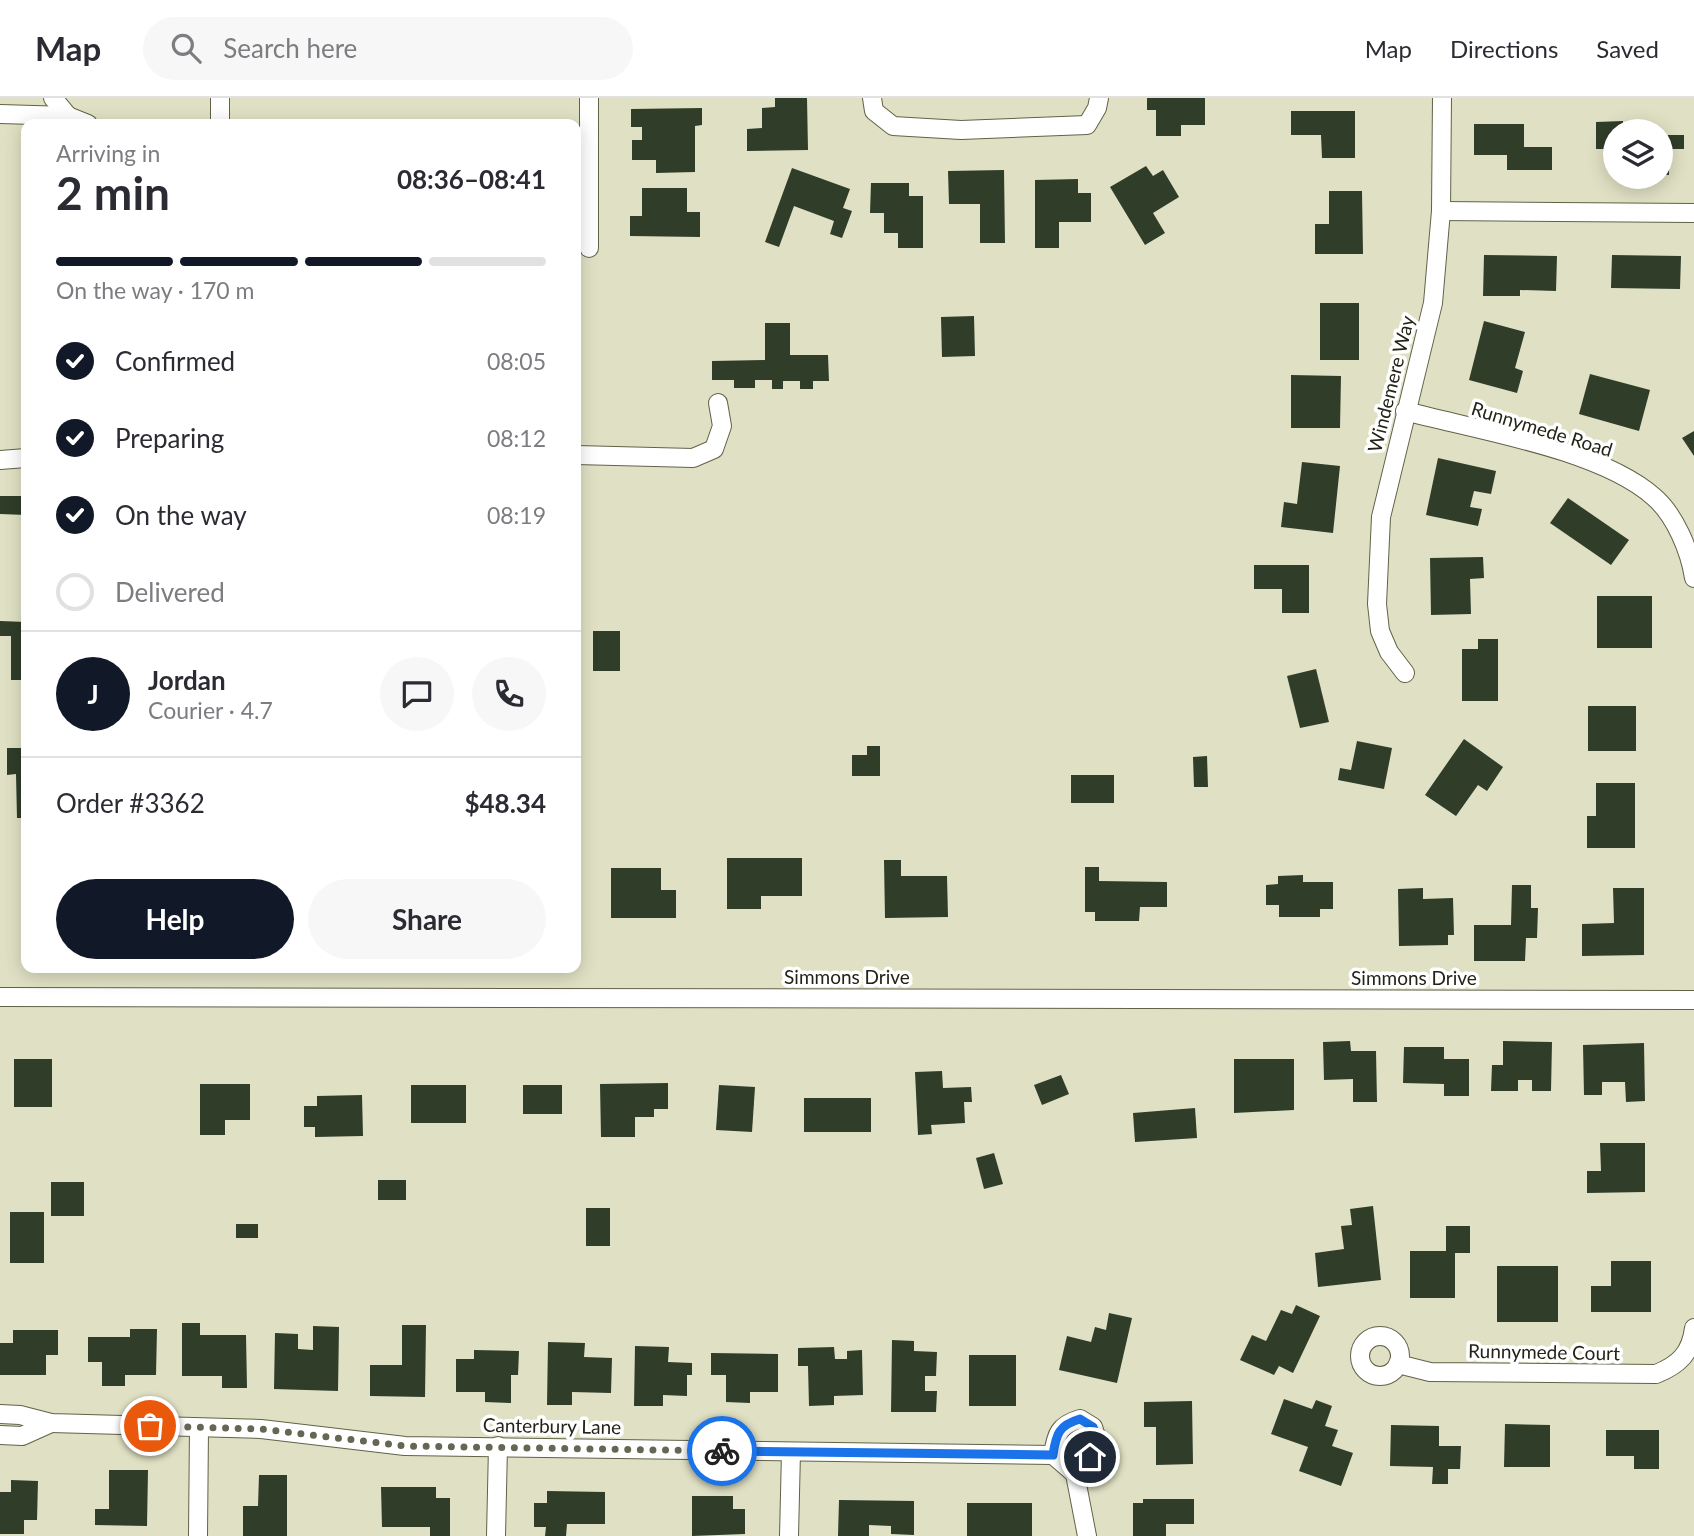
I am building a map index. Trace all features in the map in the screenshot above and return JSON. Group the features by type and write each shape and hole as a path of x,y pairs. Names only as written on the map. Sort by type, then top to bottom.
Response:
{"street":[{"path":"53,98 68,116"},
{"path":"220,98 220,119"},
{"path":"589,98 582,141 589,248"},
{"path":"872,98 874,111 893,126 961,130 1087,125 1097,108 1098,98"},
{"name":"Windemere Way","path":"1405,673 1389,652 1380,631 1377,604 1384,494 1433,303 1441,211 1442,98"},
{"path":"0,114 68,116 76,119"},
{"path":"1441,211 1694,214"},
{"path":"581,455 692,458 714,449 722,426 718,403"},
{"name":"Runnymede Road","path":"1405,411 1553,450 1602,466 1636,484 1656,498 1672,519 1694,578"},
{"path":"0,460 21,458"},
{"name":"Simmons Drive","path":"0,997 1694,1000"},
{"name":"Runnymede Court","path":"1398,1364 1430,1372 1656,1374 1674,1367 1685,1357 1694,1328"},
{"name":"Canterbury Lane","path":"0,1414 20,1415 51,1423 261,1429 405,1446 1053,1455"},
{"path":"1074,1474 1098,1443 1093,1427 1080,1419 1065,1423 1056,1433 1053,1455 1074,1474 1087,1536"},
{"name":"Canterbury Lane","path":"0,1435 22,1436 51,1423"},
{"path":"198,1536 199,1428"},
{"path":"496,1536 498,1446"},
{"path":"789,1536 791,1452"}],"building":[{"path":"775,98 807,98 808,150 747,151 747,129 762,128 762,108 775,107"},
{"path":"1147,98 1205,98 1205,125 1181,125 1181,136 1156,136 1156,110 1147,110"},
{"path":"702,108 702,125 695,126 695,172 656,173 656,160 632,160 632,140 642,140 642,127 631,127 631,109"},
{"path":"1291,111 1355,111 1355,158 1322,158 1321,135 1291,135"},
{"path":"1596,122 1603,122 1603,149 1596,149"},
{"path":"1474,124 1524,124 1524,147 1552,147 1552,170 1507,170 1507,155 1474,155"},
{"path":"1673,135 1684,135 1684,149 1673,149"},
{"path":"1146,166 1153,176 1163,170 1179,197 1153,213 1165,233 1145,245 1110,187"},
{"path":"792,168 850,189 843,208 852,211 842,238 830,234 834,221 794,206 779,247 765,242"},
{"path":"1004,170 1005,243 980,243 980,204 949,204 948,171"},
{"path":"1078,179 1078,193 1091,193 1091,222 1059,222 1059,248 1035,248 1035,180"},
{"path":"871,183 909,183 909,196 923,196 923,248 898,248 898,233 884,233 884,213 870,213"},
{"path":"642,188 687,188 687,212 700,212 700,237 630,236 630,216 642,216"},
{"path":"1329,191 1362,191 1363,254 1315,254 1315,224 1329,224"},
{"path":"1484,255 1557,256 1556,291 1520,290 1520,296 1483,296"},
{"path":"1612,255 1681,256 1680,289 1611,288"},
{"path":"1320,303 1359,303 1359,360 1320,360"},
{"path":"974,316 975,356 942,357 941,317"},
{"path":"1484,321 1525,332 1515,368 1523,371 1517,393 1469,380"},
{"path":"765,323 790,323 790,355 828,355 829,381 813,381 813,389 800,389 800,381 783,381 783,389 772,389 772,380 755,380 755,388 734,388 734,380 712,380 712,361 765,360"},
{"path":"1590,374 1650,390 1639,431 1579,414"},
{"path":"1291,375 1341,376 1340,428 1291,428"},
{"path":"1694,431 1694,456 1682,438"},
{"path":"1438,458 1496,471 1491,494 1474,491 1470,507 1482,509 1478,526 1426,515"},
{"path":"1302,462 1340,466 1333,533 1281,527 1284,502 1297,504"},
{"path":"0,496 21,496 21,515 0,514"},
{"path":"1568,498 1629,540 1611,565 1550,523"},
{"path":"1483,557 1484,578 1470,579 1471,614 1431,615 1430,558"},
{"path":"1254,565 1309,565 1309,613 1282,613 1282,589 1254,589"},
{"path":"1597,596 1652,596 1652,648 1597,648"},
{"path":"0,621 21,622 21,680 11,680 11,636 0,636"},
{"path":"593,631 620,631 620,671 593,671"},
{"path":"1478,639 1498,639 1498,701 1462,701 1462,649 1478,649"},
{"path":"1316,669 1329,722 1300,728 1287,676"},
{"path":"1588,706 1636,706 1636,751 1588,751"},
{"path":"1464,739 1503,767 1487,791 1478,785 1456,816 1425,795"},
{"path":"1357,741 1392,748 1384,789 1338,780 1340,768 1351,770"},
{"path":"867,746 880,746 880,776 852,776 852,755 867,755"},
{"path":"7,748 21,748 21,818 17,818 16,774 7,775"},
{"path":"1207,756 1208,787 1194,787 1193,757"},
{"path":"1071,775 1114,775 1114,803 1071,803"},
{"path":"1596,783 1635,783 1635,848 1587,848 1587,816 1596,816"},
{"path":"727,858 802,858 802,896 761,896 761,909 727,909"},
{"path":"884,860 901,860 901,876 947,876 948,917 885,918"},
{"path":"1085,867 1099,867 1099,881 1167,882 1167,907 1140,907 1139,921 1095,921 1095,912 1085,912"},
{"path":"611,868 661,868 661,890 676,890 676,918 611,918"},
{"path":"1303,875 1303,882 1333,882 1333,909 1320,909 1320,917 1279,917 1279,905 1266,905 1266,885 1278,884 1278,876"},
{"path":"1512,885 1531,885 1531,908 1538,908 1537,938 1526,938 1525,961 1474,961 1474,925 1511,925"},
{"path":"1423,888 1423,899 1453,898 1454,935 1448,935 1448,945 1399,946 1398,889"},
{"path":"1613,888 1644,888 1644,955 1582,956 1582,924 1614,923"},
{"path":"1350,1041 1351,1051 1376,1051 1377,1102 1353,1102 1353,1079 1324,1080 1323,1042"},
{"path":"1503,1041 1552,1042 1551,1091 1532,1091 1532,1080 1518,1080 1518,1091 1491,1091 1492,1065 1503,1065"},
{"path":"1644,1043 1645,1101 1626,1102 1625,1082 1602,1082 1602,1095 1584,1095 1583,1045"},
{"path":"1404,1047 1444,1047 1444,1059 1469,1059 1469,1096 1444,1096 1444,1084 1403,1083"},
{"path":"14,1059 52,1059 52,1107 14,1107"},
{"path":"1234,1059 1294,1059 1294,1110 1234,1113"},
{"path":"942,1071 943,1088 971,1087 972,1102 964,1102 965,1123 931,1125 932,1134 918,1135 915,1072"},
{"path":"1061,1075 1069,1094 1042,1105 1034,1085"},
{"path":"668,1083 668,1109 654,1109 654,1117 635,1117 635,1137 601,1137 600,1084"},
{"path":"200,1084 250,1084 250,1120 225,1120 225,1135 200,1135"},
{"path":"411,1085 466,1085 466,1123 411,1123"},
{"path":"523,1085 562,1085 562,1114 523,1114"},
{"path":"719,1085 755,1087 752,1132 716,1130"},
{"path":"362,1095 363,1136 315,1137 315,1127 304,1127 304,1106 317,1106 317,1096"},
{"path":"804,1098 871,1098 871,1132 804,1132"},
{"path":"1195,1108 1197,1138 1135,1142 1133,1113"},
{"path":"1600,1143 1645,1143 1645,1192 1587,1193 1587,1171 1601,1171"},
{"path":"994,1153 1003,1184 984,1189 976,1158"},
{"path":"378,1180 406,1180 406,1200 378,1200"},
{"path":"51,1182 84,1182 84,1216 51,1216"},
{"path":"1373,1206 1381,1280 1318,1287 1315,1253 1344,1249 1341,1226 1352,1225 1350,1209"},
{"path":"586,1208 610,1208 610,1246 586,1246"},
{"path":"10,1212 44,1212 44,1263 10,1263"},
{"path":"236,1224 258,1224 258,1238 236,1238"},
{"path":"1446,1226 1470,1226 1470,1253 1455,1253 1455,1298 1410,1298 1410,1251 1446,1251"},
{"path":"1611,1261 1651,1261 1651,1312 1591,1312 1591,1286 1611,1286"},
{"path":"1497,1266 1558,1266 1558,1322 1497,1322"},
{"path":"1296,1305 1320,1316 1293,1373 1279,1366 1274,1375 1240,1360 1252,1335 1266,1341 1281,1310 1292,1314"},
{"path":"1109,1313 1132,1318 1117,1383 1059,1370 1067,1336 1091,1342 1095,1327 1106,1330"},
{"path":"182,1323 200,1323 200,1335 246,1335 247,1388 222,1388 222,1376 182,1376"},
{"path":"402,1325 426,1325 425,1397 370,1396 370,1365 402,1365"},
{"path":"313,1326 339,1327 338,1391 274,1389 275,1333 298,1334 298,1349 313,1350"},
{"path":"130,1329 157,1329 156,1375 125,1375 125,1386 102,1386 102,1362 88,1362 88,1337 130,1337"},
{"path":"13,1330 58,1330 58,1355 46,1355 46,1375 0,1375 0,1343 13,1343"},
{"path":"892,1340 914,1341 914,1351 937,1352 936,1376 925,1376 925,1391 937,1391 936,1412 891,1412"},
{"path":"548,1342 585,1343 584,1357 612,1358 611,1393 572,1392 572,1405 547,1405"},
{"path":"635,1346 669,1347 668,1362 692,1363 692,1375 687,1375 687,1396 663,1395 663,1406 634,1406"},
{"path":"834,1347 835,1359 847,1359 847,1351 862,1350 863,1395 834,1396 834,1405 809,1406 808,1366 798,1366 798,1348"},
{"path":"474,1350 519,1351 518,1375 511,1375 511,1403 485,1402 485,1392 456,1392 456,1359 474,1359"},
{"path":"711,1353 778,1354 778,1392 750,1392 750,1403 726,1402 726,1375 711,1375"},
{"path":"969,1355 1016,1355 1016,1406 969,1406"},
{"path":"1284,1399 1312,1409 1316,1400 1332,1406 1325,1426 1338,1430 1332,1446 1353,1453 1341,1486 1299,1471 1308,1447 1271,1434"},
{"path":"1192,1401 1193,1464 1156,1465 1156,1427 1144,1427 1144,1402"},
{"path":"1505,1424 1550,1425 1550,1467 1504,1467"},
{"path":"1391,1425 1439,1426 1439,1446 1461,1446 1460,1469 1448,1469 1448,1484 1432,1484 1433,1467 1390,1466"},
{"path":"1606,1430 1659,1430 1659,1469 1634,1469 1634,1456 1606,1456"},
{"path":"109,1470 148,1470 147,1526 95,1525 95,1509 109,1509"},
{"path":"259,1475 287,1475 287,1536 243,1536 243,1506 258,1506"},
{"path":"11,1480 38,1481 37,1520 24,1520 24,1534 0,1534 0,1492 11,1492"},
{"path":"381,1487 436,1487 436,1498 450,1498 450,1536 430,1536 430,1527 382,1527"},
{"path":"547,1491 605,1492 605,1524 567,1524 566,1536 545,1536 546,1527 534,1527 534,1503 547,1503"},
{"path":"692,1496 733,1496 733,1509 745,1509 745,1534 692,1536"},
{"path":"1143,1499 1194,1499 1194,1524 1166,1524 1166,1536 1133,1536 1133,1503 1143,1503"},
{"path":"839,1500 914,1501 914,1535 891,1534 891,1526 869,1525 869,1536 838,1536"},
{"path":"967,1503 1032,1503 1032,1536 967,1536"}],"way so far":[{"path":"150,1426 261,1429 405,1446 722,1451"}],"route":[{"path":"722,1451 1053,1455 1056,1433 1065,1423 1080,1419 1093,1427 1098,1443 1090,1457"}]}
